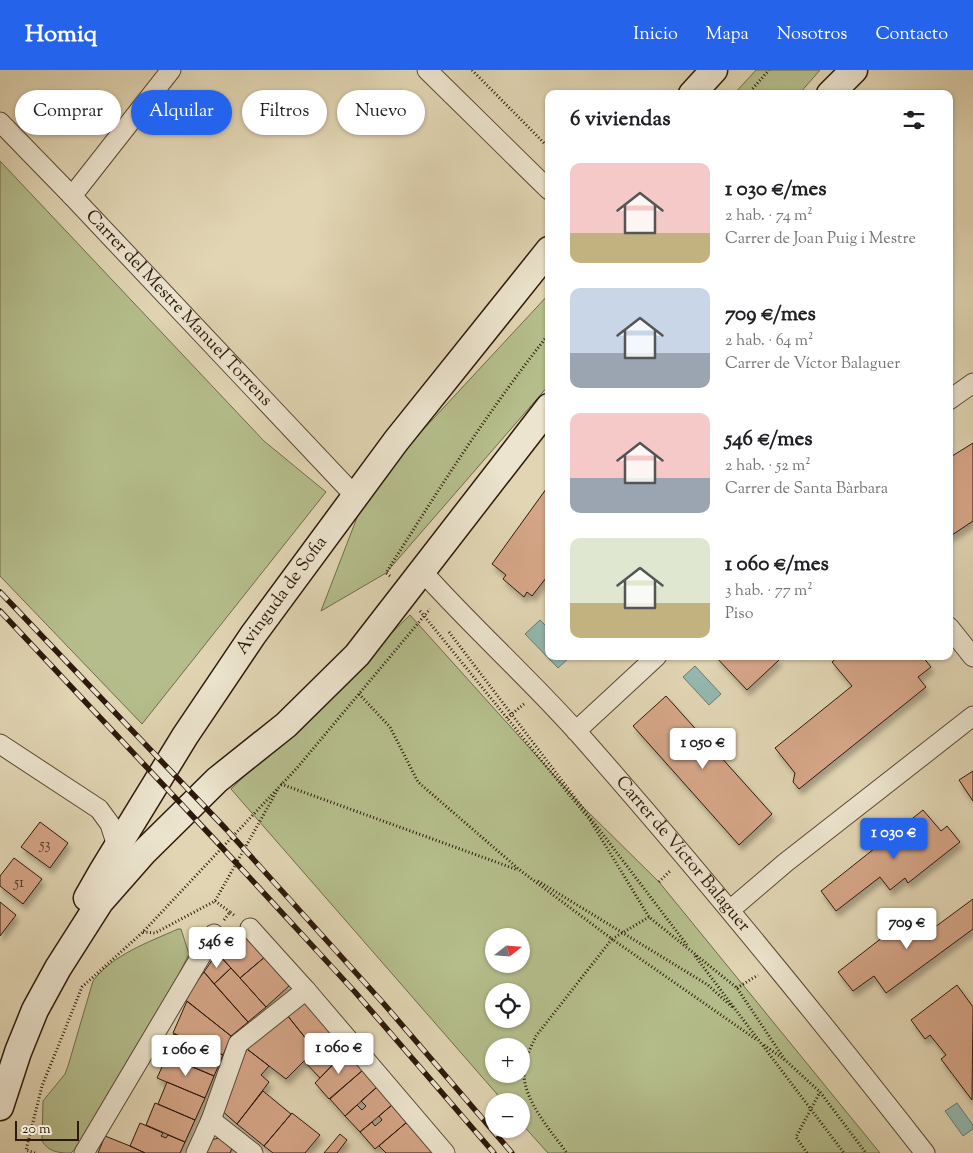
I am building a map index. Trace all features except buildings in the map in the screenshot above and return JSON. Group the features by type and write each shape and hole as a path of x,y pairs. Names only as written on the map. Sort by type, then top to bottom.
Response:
{"street":[{"path":"72,196 171,70"},
{"path":"427,70 545,186"},
{"path":"696,90 714,70"},
{"path":"834,90 854,70"},
{"name":"Carrer del Mestre Manuel Torrens","path":"0,122 355,496"},
{"name":"Avinguda de Sofia","path":"58,968 84,904 117,846 185,736 238,658 355,496 437,388 545,255"},
{"path":"953,397 973,383"},
{"name":"Avinguda de Sofia","path":"0,1107 28,1026 58,968 100,902 117,881 217,780 286,725 357,655 545,412"},
{"name":"Carrer de Víctor Balaguer","path":"422,571 576,731 686,857 833,1036 925,1153"},
{"path":"953,632 973,657"},
{"path":"576,731 653,660"},
{"path":"730,910 785,864 973,716"},
{"path":"0,744 99,809 110,824 117,846"},
{"path":"250,928 306,990 445,1153"},
{"path":"84,1153 214,934"},
{"path":"196,1153 211,1120 238,1044 306,990"},
{"path":"211,1120 252,1153"}],"path":[{"path":"472,70 545,144"},
{"path":"752,90 769,70"},
{"path":"392,579 386,573 440,488 527,361 545,339"},
{"path":"35,1153 26,1150 42,1086 82,986 143,932 194,879 297,768 425,617 590,820 650,917 737,988 784,1060"},
{"path":"447,629 844,1153"},
{"path":"359,694 390,727 418,782 521,871 612,940 784,1060 820,1092 866,1153"},
{"path":"281,784 521,871 708,985 738,1012"},
{"path":"143,932 155,934 215,901 281,784"},
{"path":"215,901 230,912"},
{"path":"567,1153 536,1109 525,1088 524,1072 528,1054 536,1036 612,940 650,917"},
{"path":"807,1153 796,1137 820,1092"}],"green space":[{"path":"756,70 820,70 802,90 738,90"},
{"path":"0,161 264,441 326,492 142,724 0,576"},
{"path":"545,298 545,390 386,573 321,611 368,489"},
{"path":"410,615 579,803 659,882 880,1153 548,1153 530,1133 530,1093 496,1093 487,1083 530,1083 530,1038 485,1038 485,1080 231,789"},
{"path":"181,929 189,954 158,1015 75,1149 71,1153 51,1150 42,1141 43,1101 65,1074 93,981 110,964 132,950"}],"water":[{"path":"540,620 545,625 545,655 525,634"},
{"path":"550,660 567,660 558,668"},
{"path":"695,666 721,694 709,705 683,677"},
{"path":"957,1103 973,1125 973,1129 963,1136 945,1111"}],"railway":[{"path":"0,592 226,829 384,1004 512,1153"},
{"path":"0,611 355,992 494,1153"}]}
